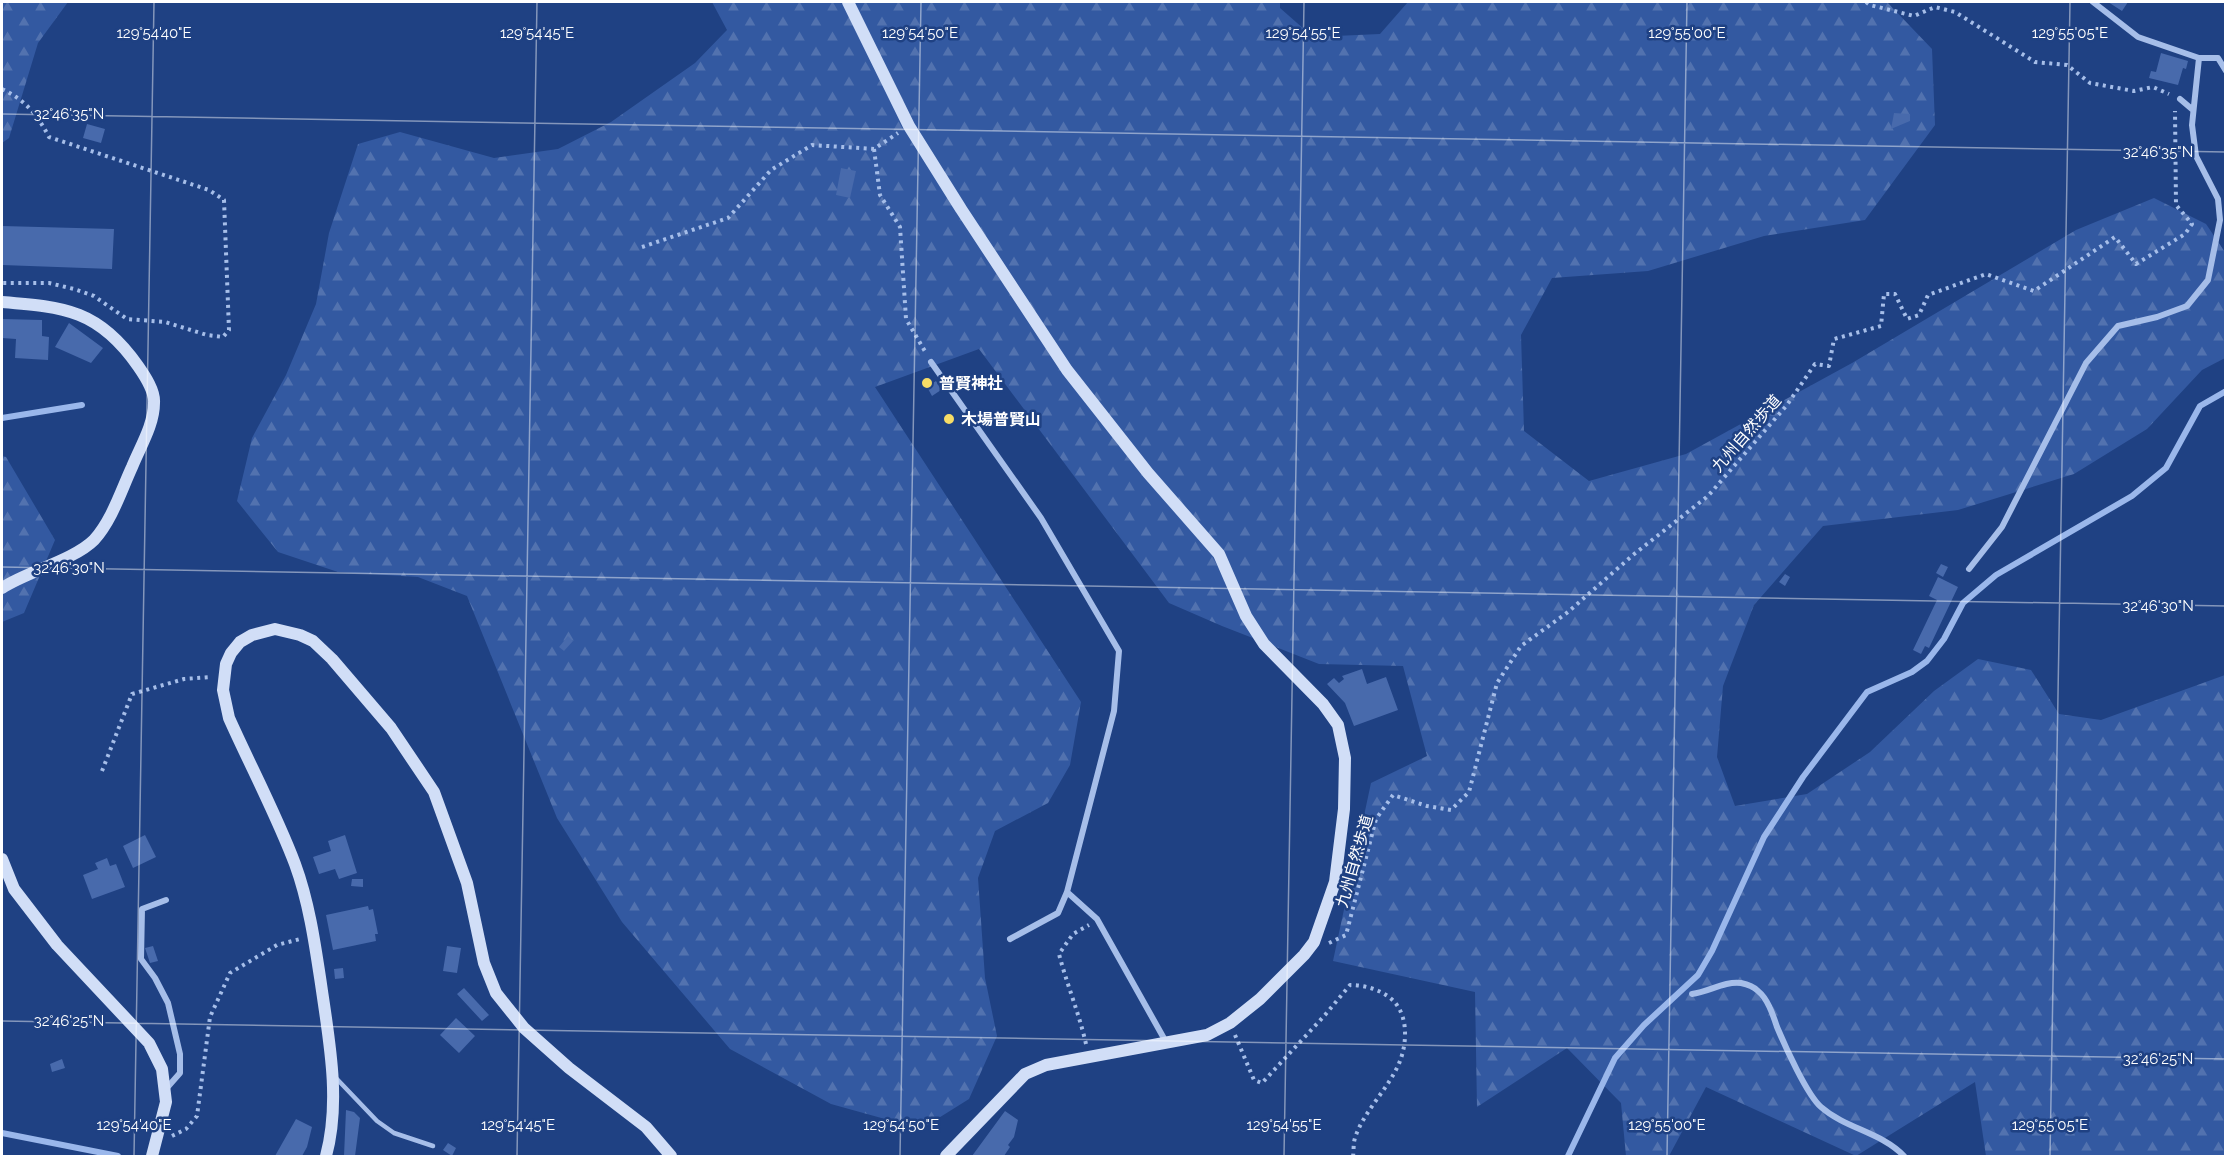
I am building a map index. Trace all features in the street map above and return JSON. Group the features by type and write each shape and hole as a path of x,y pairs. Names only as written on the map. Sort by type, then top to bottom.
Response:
{"street":[{"path":"848,2 909,126 961,209 1067,370 1148,472 1219,554 1246,616 1264,644 1323,704 1338,725 1345,758 1344,809 1335,882 1314,942 1305,955 1260,999 1230,1023 1207,1035 1046,1065 1025,1074 946,1156"},
{"path":"2093,2 2138,37 2199,58 2218,58 2226,71"},
{"path":"1969,569 2002,527 2086,363 2118,327 2187,306 2208,280 2220,220 2218,199 2196,156 2192,125 2199,58"},
{"path":"2180,99 2193,110"},
{"path":"2,302 54,306 88,318 108,333 131,356 147,378 155,402 151,423 119,495 93,540 81,549 2,588"},
{"path":"931,362 1041,518 1119,651 1114,711 1067,892 1058,913 1010,939"},
{"path":"326,1156 332,1134 334,1104 328,1031 307,904 295,864 229,718 224,697 224,676 231,653 240,642 252,634 275,629 300,635 313,641 348,677 391,728 435,792 466,883 484,963 496,993 524,1028 569,1068 646,1127 671,1156"},
{"path":"2,859 14,889 57,945 149,1042 162,1069 166,1102 152,1156"},
{"path":"1067,892 1097,919 1166,1043"},
{"path":"165,1090 180,1073 180,1054 168,1003 155,978 141,959 141,947 142,909 166,900"},
{"path":"1692,994 1704,993 1727,984 1743,984 1757,990 1769,1006 1786,1048 1821,1107 1860,1130 1885,1140 1904,1156"}],"lane":[{"path":"331,1073 377,1121 394,1133 433,1146"}],"path":[{"path":"1866,2 1914,16 1935,7 1955,12 2035,62 2067,65 2090,83 2134,91 2153,87 2180,99"},
{"path":"2,89 12,94 37,115 49,136 209,190 224,200 229,330 223,337 207,335 165,322 127,319 94,296 49,283 2,284"},
{"name":"九州自然歩道","path":"1314,942 1333,943 1347,935 1376,819 1393,795 1427,806 1451,810 1469,792 1497,683 1521,646 1568,612 1633,555 1708,496 1788,405 1815,364 1829,366 1834,339 1881,326 1884,294 1895,294 1907,319 1919,315 1928,295 1986,274 2034,291 2115,237 2136,264 2185,234 2192,224 2176,205 2175,112 2180,99"},
{"path":"642,247 728,218 771,170 812,145 874,149 909,126"},
{"path":"874,149 880,195 900,226 906,319 931,362"},
{"path":"102,771 132,694 184,679 224,676"},
{"path":"1089,1056 1080,1017 1067,986 1059,954 1073,934 1097,919"},
{"path":"157,1143 186,1129 197,1116 210,1017 230,973 277,945 313,936"},
{"path":"1230,1023 1254,1080 1262,1083 1350,985 1361,985 1384,993 1399,1004 1403,1013 1405,1030 1400,1061 1355,1138 1353,1156"}],"green space":[{"path":"2,2 68,2 38,43 9,138 2,143"},
{"path":"712,2 1280,2 1280,8 1313,37 1380,34 1408,2 1887,2 1932,49 1935,125 1865,220 1764,236 1648,271 1552,278 1521,335 1524,431 1589,481 1686,454 1852,363 2076,230 2154,198 2206,224 2225,252 2225,358 2202,370 2147,429 2074,474 1958,510 1823,526 1754,605 1723,686 1717,757 1735,806 1807,794 1870,752 1934,691 1978,659 2031,670 2059,714 2101,720 2225,675 2225,1156 1986,1156 1975,1082 1856,1156 1706,1087 1669,1156 1626,1156 1621,1103 1567,1048 1477,1107 1475,992 1333,961 1371,783 1427,756 1403,666 1319,664 1169,603 979,349 875,387 1081,702 1070,765 1048,803 995,831 978,878 985,978 997,1036 969,1099 921,1129 831,1104 730,1049 622,922 557,818 467,596 418,577 338,572 278,552 237,501 252,438 286,375 316,304 329,233 358,144 400,132 494,158 558,149 611,122 695,63 727,30"},
{"path":"2,456 6,457 55,540 24,613 2,622"}],"building":[{"path":"2108,2 2128,2 2122,11"},
{"path":"2161,53 2188,61 2186,69 2183,68 2178,85 2149,78 2151,71 2156,72"},
{"path":"1894,113 1910,114 1910,121 1891,129"},
{"path":"87,124 105,129 101,143 83,138"},
{"path":"841,168 856,171 850,198 836,195"},
{"path":"2,226 114,229 112,269 2,265"},
{"path":"2,319 42,320 42,336 49,337 48,360 15,358 16,339 2,338"},
{"path":"69,323 103,348 91,363 55,347"},
{"path":"936,381 941,390 932,396 927,387"},
{"path":"1941,564 1948,567 1943,577 1936,573"},
{"path":"1785,574 1790,577 1785,586 1779,582"},
{"path":"1938,577 1958,587 1929,648 1925,646 1921,654 1913,650 1937,600 1929,596"},
{"path":"568,636 573,641 564,651 559,647"},
{"path":"1362,669 1367,684 1386,677 1398,710 1354,726 1345,703 1327,684 1334,678 1339,683 1344,679 1342,676"},
{"path":"145,835 156,857 133,868 123,846"},
{"path":"345,835 357,873 339,879 335,869 319,874 313,857 331,851 328,841"},
{"path":"107,858 110,866 116,864 125,887 92,899 83,875 98,869 95,863"},
{"path":"352,879 363,879 363,887 351,886"},
{"path":"368,906 369,910 373,909 378,934 375,934 376,941 333,950 326,915"},
{"path":"153,946 158,961 150,963 145,948"},
{"path":"447,946 461,948 457,973 443,971"},
{"path":"343,968 344,978 335,979 334,969"},
{"path":"464,988 489,1015 482,1021 457,994"},
{"path":"456,1018 475,1036 459,1053 440,1035"},
{"path":"62,1059 65,1068 52,1072 50,1064"},
{"path":"346,1110 354,1112 360,1118 355,1156 344,1156"},
{"path":"1005,1111 1018,1120 1014,1137 1004,1156 972,1156"},
{"path":"296,1119 312,1127 302,1156 275,1156"},
{"path":"448,1143 456,1148 452,1156 443,1150"}],"waterway":[{"path":"1568,1156 1615,1058 1644,1025 1698,975 1712,951 1764,837 1803,777 1867,692 1912,672 1927,661 1944,639 1963,603 1996,575 2132,496 2166,468 2200,406 2226,391"},
{"path":"2,418 82,405"},
{"path":"2,1133 118,1156"}],"place":[{"name":"普賢神社","path":"927,383"},
{"name":"木場普賢山","path":"949,419"}]}
